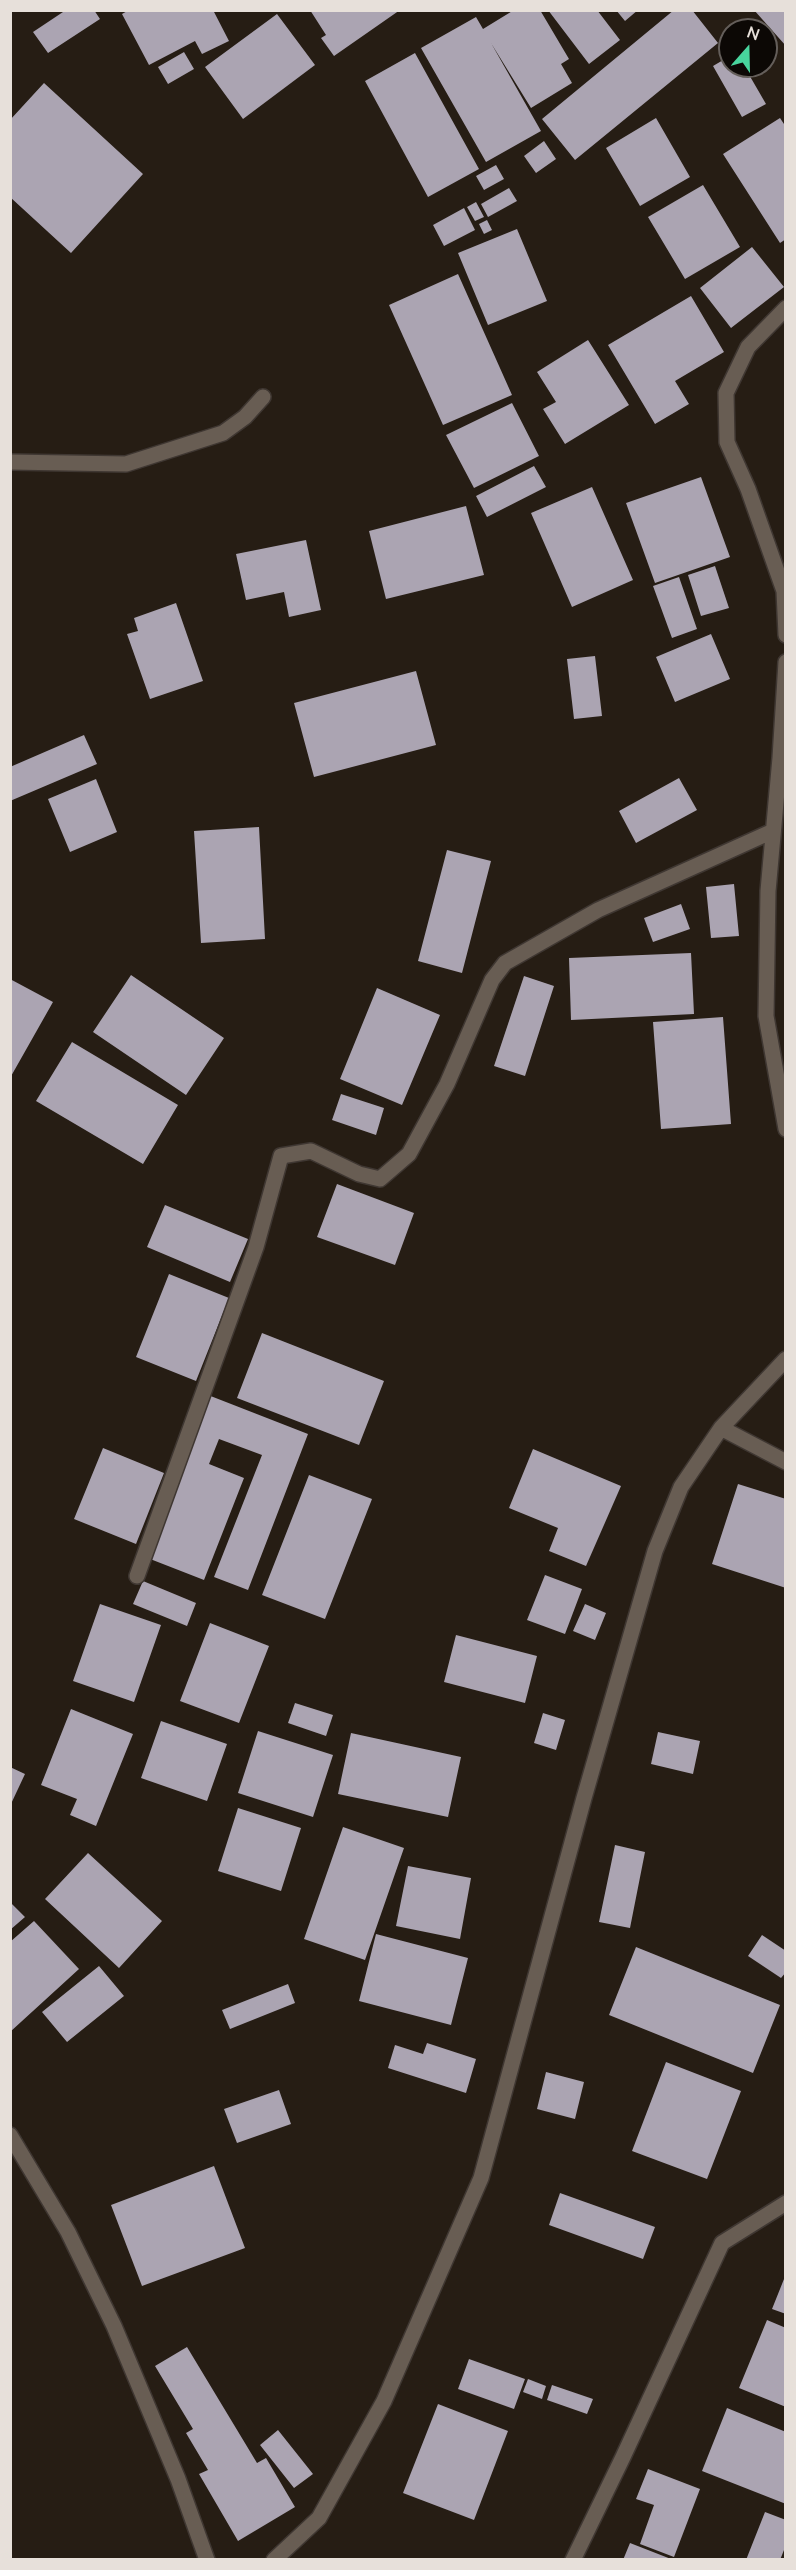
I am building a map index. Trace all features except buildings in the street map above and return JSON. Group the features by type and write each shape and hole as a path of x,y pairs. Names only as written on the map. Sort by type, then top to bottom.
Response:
{"street":[{"path":"786,308 748,346 726,393 728,442 748,489 784,591 786,635"},
{"path":"10,462 126,464 223,433 245,417 263,397"},
{"path":"786,662 784,716 768,891 766,1016 786,1129"},
{"path":"136,1576 256,1247 281,1156 311,1151 359,1174 380,1179 409,1154 447,1084 492,980 505,963 598,910 774,831"},
{"path":"279,2558 319,2518 384,2401 481,2178 584,1798 655,1551 681,1487 721,1428 786,1359"},
{"path":"721,1428 786,1462"},
{"path":"10,2135 68,2232 114,2326 178,2479 207,2559"},
{"path":"573,2559 722,2243 786,2203"}]}
